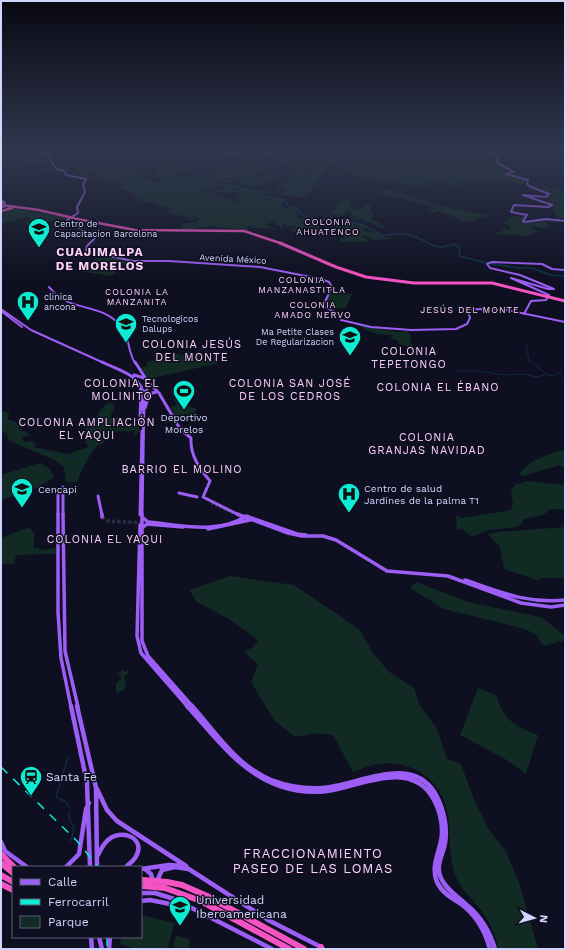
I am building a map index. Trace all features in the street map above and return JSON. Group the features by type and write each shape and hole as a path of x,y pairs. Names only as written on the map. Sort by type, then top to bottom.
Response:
{"highway":[{"path":"1,199 3,206"},
{"path":"3,206 17,204"},
{"path":"3,206 38,210 70,218"},
{"path":"3,206 39,210 70,218 135,230 240,231 269,238 336,268 366,277 414,283 492,283 565,300"},
{"path":"3,206 65,216"},
{"path":"1,854 13,866"},
{"path":"1,863 12,872"},
{"path":"1,875 12,881"},
{"path":"166,885 201,901 289,949"},
{"path":"142,886 182,885 207,896 304,949"},
{"path":"1,886 12,892"}],"main road":[{"path":"70,218 78,213 77,207 84,193"},
{"path":"547,193 549,194 547,197 523,195 552,204 548,208 514,206 511,212 527,215 523,221 526,222 546,219 565,221"},
{"name":"Avenida México","path":"70,218 74,227 85,231 96,238 87,246 86,251 129,261 158,262 169,260 189,264 266,268 329,282 332,287 323,306 338,314 341,320 382,328 425,330 464,327 470,318 468,310 507,310 524,314"},
{"path":"565,270 552,269 542,264 496,262 487,264 490,268 524,276 554,289 548,289 511,278 548,296 546,300 530,301 524,314 565,322"},
{"path":"49,287 54,294 63,299 102,311 120,324 126,333 130,354 148,382 159,393 180,429 191,438 191,450 210,481 203,497 253,521"},
{"path":"1,310 31,330 118,369 134,377 142,384 144,408 141,629 144,649 151,660 236,756 262,776 280,783 309,788 336,786 395,773 415,777 429,786 440,805 446,834 445,844 439,864 440,877 449,890 477,913 485,924 495,949"},
{"path":"1,310 32,332 124,374 137,382 142,394 137,626 138,644 143,656 234,759 244,768 263,780 288,788 313,791 336,789 391,776 404,776 420,784 433,797 440,820 441,839 434,869 437,882 444,892 467,909 479,922 486,933 490,949"},
{"path":"118,369 144,378"},
{"path":"142,425 139,398 147,390 151,391 148,394 144,408"},
{"path":"144,408 149,394 156,392"},
{"path":"90,866 90,802 61,658 58,612 61,488 65,650 96,788 97,866"},
{"path":"179,492 197,497"},
{"path":"98,496 102,517"},
{"path":"142,517 148,523 219,528 246,520 297,536 320,535"},
{"path":"142,529 148,523 206,527 230,524 246,517 300,534 320,535 336,540 387,571 440,575 469,582 536,606 565,605"},
{"path":"264,523 270,524"},
{"path":"510,597 539,602 565,600"},
{"path":"96,788 107,810 117,821 270,920 322,948"},
{"path":"67,866 79,854 86,809 90,802"},
{"path":"97,857 102,845 108,838 118,833 126,833 132,836 139,846 136,858 127,866"},
{"path":"1,842 5,851 26,866"},
{"path":"143,869 178,865 193,871"},
{"path":"165,896 157,884 162,870 175,867 193,871"},
{"path":"142,886 150,888 153,880 151,874 143,869"},
{"path":"142,886 194,909 272,949"},
{"path":"142,902 150,900 194,909"},
{"path":"91,938 92,949"},
{"path":"99,938 102,949"},
{"path":"109,949 110,938"}],"green space":[{"path":"133,193 215,193 220,198 228,198 235,202 240,200 235,198 243,195 241,193 267,195 266,197 275,200 282,198 286,200 283,201 281,207 298,211 295,213 300,215 296,217 313,223 315,226 319,225 318,228 325,231 316,234 314,232 316,231 313,230 315,229 297,229 300,233 290,230 292,228 295,229 295,226 288,226 284,224 282,226 284,227 281,228 273,222 266,225 280,230 255,228 249,226 246,227 249,229 248,230 209,226 194,229 180,229 184,223 192,223 200,219 194,217 195,219 190,221 190,219 172,213 167,214 167,212 171,211 168,209 176,208 162,207 152,204 154,202 142,202 139,199 132,197 136,197"},
{"path":"280,193 309,193 305,198 279,194"},
{"path":"379,193 401,193 441,206 491,216 475,219 474,221 460,221 453,216 441,213 442,210 434,213 427,210 434,209 430,206"},
{"path":"546,193 565,193 565,219 557,219"},
{"path":"340,201 349,201 351,209 358,210 365,208 361,205 372,206 370,213 373,212 374,215 371,219 388,229 378,227 370,222 363,222 364,219 353,219 356,217 351,215 351,210 342,214 347,216 327,214 334,212 332,210 336,208 334,206"},
{"path":"11,208 69,218 30,225 24,222 31,219 27,217 1,224 1,212"},
{"path":"525,216 523,222 527,223 549,220 561,221 555,223 544,221 550,226 543,228 530,226 538,231 528,236 494,234 504,230 502,230 504,228 511,230 508,225 502,223 510,219 505,217"},
{"path":"340,221 353,222 354,226 361,227 359,223 366,225 367,228 364,228 363,231 382,233 383,237 396,238 372,240 363,235 362,237 367,239 367,242 341,242 340,239 346,237 332,235 333,231 337,230 332,227 338,227 331,226 331,224 339,223"},
{"path":"102,255 128,261 112,276 79,271"},
{"path":"330,293 352,294 346,308 336,308 328,306 325,303"},
{"path":"354,324 398,332 408,331 411,337 410,342 413,346 408,347 398,343 399,341 390,338 393,335 376,334"},
{"path":"189,351 219,363 149,379 141,368 148,366 146,363 163,358 169,358 175,353 181,355 176,359"},
{"name":"Deportivo Morelos","path":"177,398 180,400 179,402 197,409 190,416 185,414 178,422 170,407 177,405 174,400"},
{"path":"108,403 115,404 110,418 128,418 127,424 139,424 139,432 135,436 134,431 107,432 103,444 98,445 92,452 78,482 66,482 64,467 54,460 10,441 7,436 8,434 1,430 1,410 9,413 8,419 18,423 16,424 21,427 18,428 31,435 22,437 22,440 25,442 33,441 33,444 37,443 33,447 67,454 89,447 85,443 87,438 85,432 88,423 98,415 98,413"},
{"path":"565,450 565,469 560,465 522,476 520,473 529,464 546,455"},
{"path":"40,463 52,472 54,478 34,489 1,500 1,475"},
{"path":"565,480 565,509 551,509 543,515 523,520 522,524 517,527 488,530 472,537 462,529 457,530 456,515 461,518 511,510 513,504 511,491 515,485 527,481 563,485"},
{"path":"565,527 565,578 541,578 537,580 504,569 500,547 488,534 496,532"},
{"path":"30,528 36,536 34,537 34,548 39,548 39,550 56,548 55,554 16,555 14,564 1,564 1,538"},
{"path":"230,576 294,585 360,630 373,653 388,671 414,688 419,704 437,729 447,759 461,764 475,802 488,828 506,852 519,882 538,949 499,949 486,917 461,887 456,877 453,869 449,824 445,804 440,793 425,775 404,765 392,763 372,765 353,772 333,735 318,733 295,737 274,720 251,682 258,664 244,652 253,647 258,640 229,619 197,602 189,590"},
{"path":"416,582 468,602 541,617 565,636 565,640 544,646 536,635 525,629 444,609 410,588"},
{"path":"123,669 125,672 128,670 129,672 124,677 126,683 125,689 116,694 116,683 122,678 118,674"},
{"path":"478,688 496,695 506,716 516,725 538,735 526,774 505,759 460,735"},
{"path":"142,915 175,923 167,949 138,949 119,944 122,938 142,938"},
{"path":"176,936 190,939 188,949 173,947"}],"waterway":[{"path":"258,193 264,197 283,199 289,207 298,209 304,216 312,220 332,219 346,221 364,226 382,236 399,234 412,235 439,247 446,247 454,244 460,248 459,256 487,263"},
{"path":"488,263 518,268 531,268 551,275 565,276"},
{"path":"526,344 529,360 546,374"},
{"path":"457,371 479,371 504,375 523,374 537,377 547,374 553,376 558,373 565,379"},
{"path":"72,482 82,466 83,458 92,446 98,426 110,404"},
{"path":"1,416 4,420 14,423 24,445"},
{"path":"35,451 82,459"},
{"path":"68,757 56,797 66,802 69,807"},
{"path":"69,811 69,818 74,827 71,841"}],"tunnel":[{"path":"211,503 233,513"},
{"path":"102,517 108,521 148,523"}],"railway":[{"path":"1,767 77,841 97,866"},
{"path":"107,938 107,949"}],"place":[{"name":"Centro de Capacitacion Barcelona","path":"39,248"},
{"name":"clinica ancona","path":"28,322"},
{"name":"Tecnologicos Dalups","path":"126,344"},
{"name":"Ma Petite Clases De Regularizacion","path":"350,356"},
{"name":"Deportivo Morelos","path":"184,410"},
{"name":"Cencapi","path":"22,508"},
{"name":"Centro de salud Jardines de la palma T1","path":"349,514"},
{"name":"Santa Fe","path":"31,796"},
{"name":"Universidad Iberoamericana","path":"180,926"}],"district":[{"name":"COLONIA AHUATENCO","path":"328,228"},
{"name":"CUAJIMALPA DE MORELOS","path":"100,259"},
{"name":"COLONIA MANZANASTITLA","path":"302,286"},
{"name":"COLONIA LA MANZANITA","path":"137,298"},
{"name":"COLONIA AMADO NERVO","path":"313,310"},
{"name":"JESÚS DEL MONTE","path":"470,310"},
{"name":"COLONIA JESÚS DEL MONTE","path":"192,350"},
{"name":"COLONIA TEPETONGO","path":"409,357"},
{"name":"COLONIA EL ÉBANO","path":"438,387"},
{"name":"COLONIA EL MOLINITO","path":"122,389"},
{"name":"COLONIA SAN JOSÉ DE LOS CEDROS","path":"290,389"},
{"name":"COLONIA AMPLIACIÓN EL YAQUI","path":"87,428"},
{"name":"COLONIA GRANJAS NAVIDAD","path":"427,443"},
{"name":"BARRIO EL MOLINO","path":"182,469"},
{"name":"COLONIA EL YAQUI","path":"105,539"},
{"name":"FRACCIONAMIENTO PASEO DE LAS LOMAS","path":"313,860"}]}
